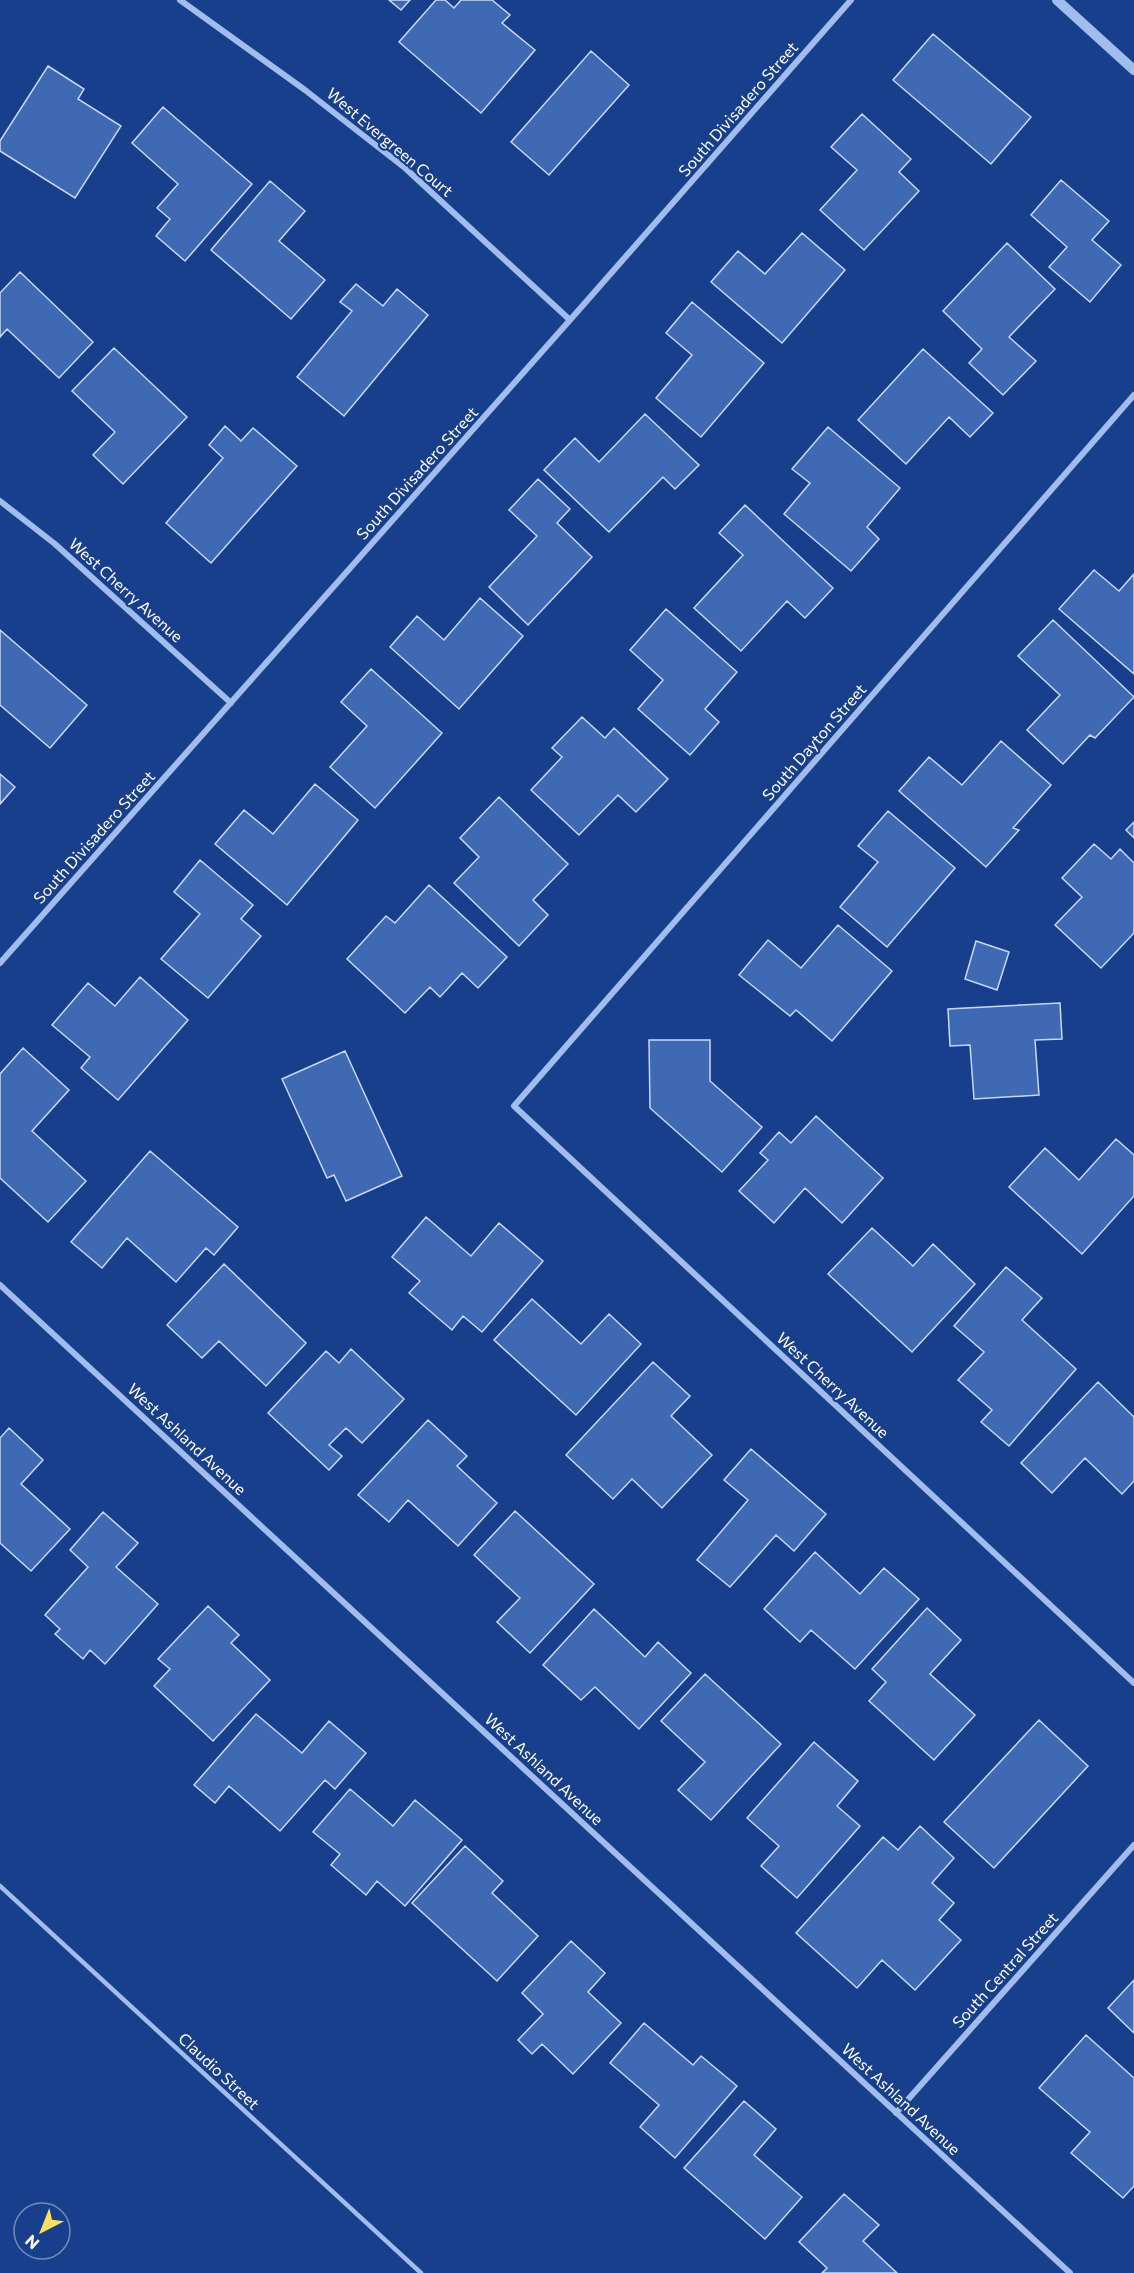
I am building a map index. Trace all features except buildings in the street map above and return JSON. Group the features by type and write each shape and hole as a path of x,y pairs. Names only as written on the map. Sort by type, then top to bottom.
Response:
{"street":[{"name":"West Evergreen Court","path":"180,0 306,90 405,168 570,320"},
{"name":"South Divisadero Street","path":"0,963 851,0"},
{"path":"1058,0 1134,70"},
{"name":"South Dayton Street","path":"514,1106 1134,395"},
{"name":"West Cherry Avenue","path":"0,501 55,544 231,703"},
{"name":"West Cherry Avenue","path":"514,1106 1134,1683"},
{"name":"West Ashland Avenue","path":"0,1285 1070,2273"},
{"name":"South Central Street","path":"897,2113 1134,1845"}],"lane":[{"name":"Claudio Street","path":"0,1886 421,2273"}]}
